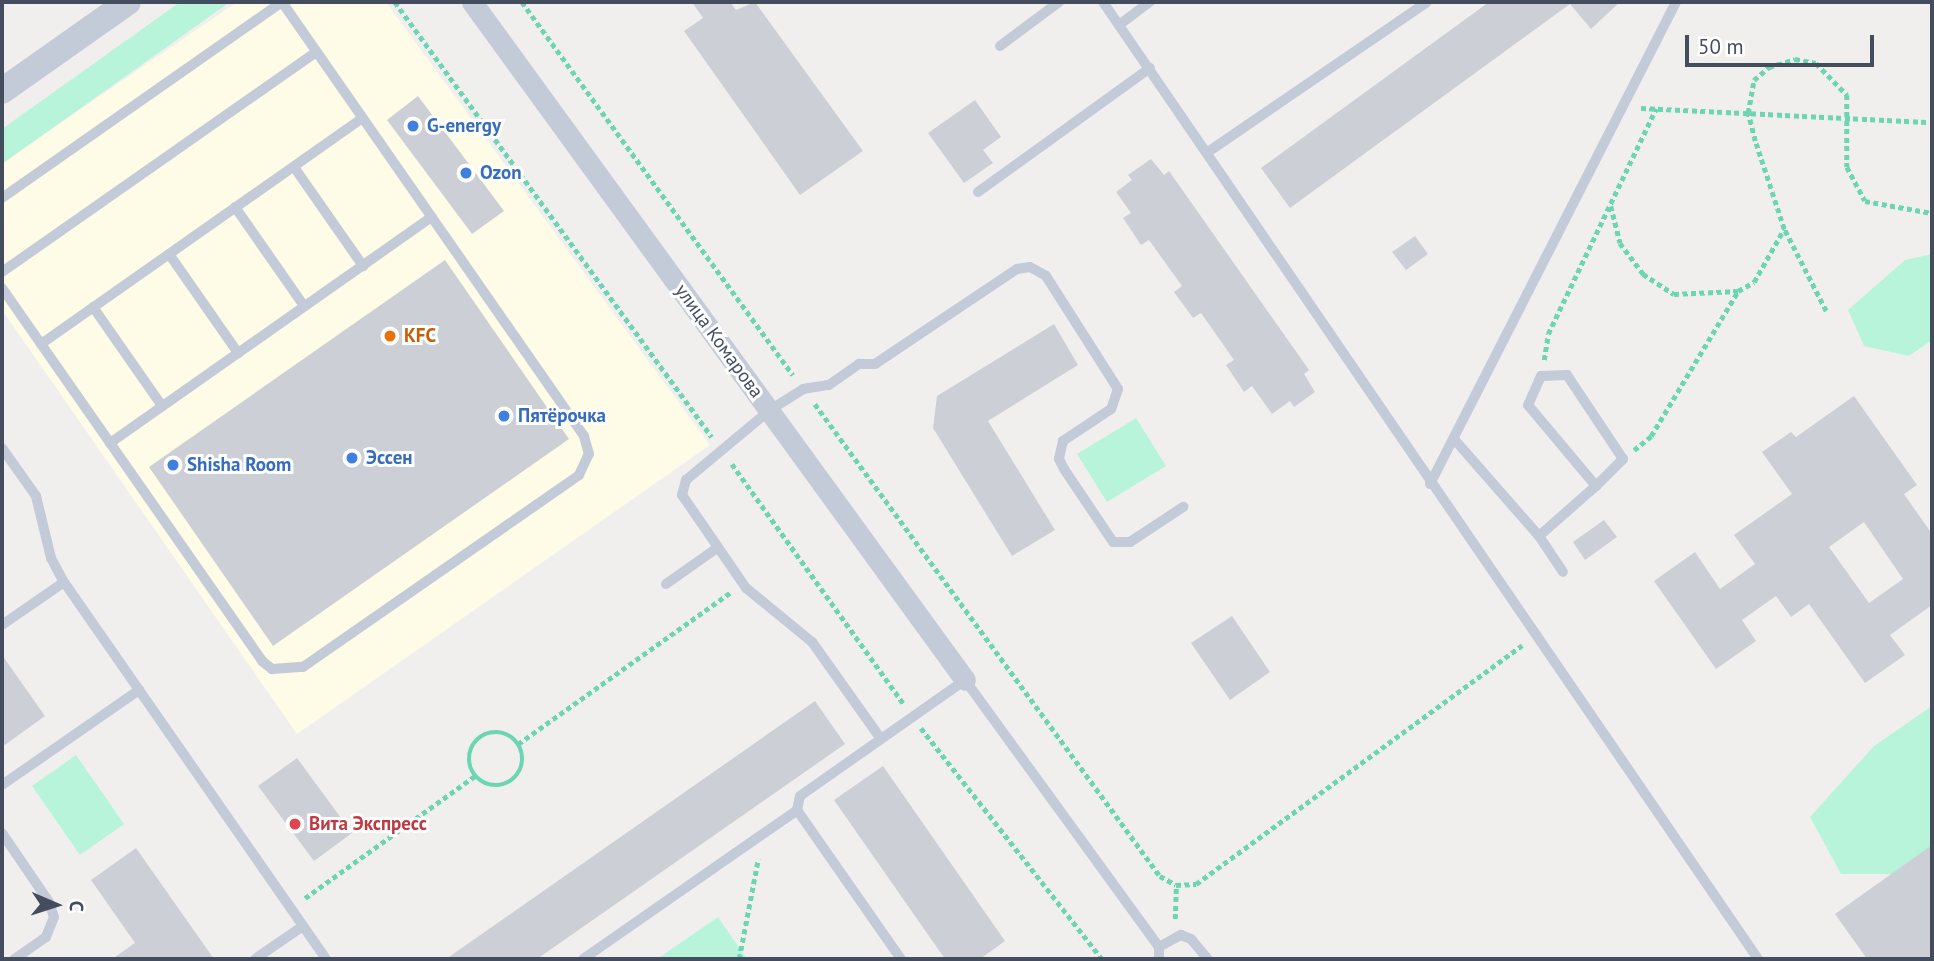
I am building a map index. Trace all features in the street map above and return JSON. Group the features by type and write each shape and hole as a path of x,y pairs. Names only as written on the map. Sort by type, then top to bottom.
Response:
{"street":[{"path":"2,91 128,2"},
{"name":"улица Комарова","path":"472,2 965,680"}],"lane":[{"path":"2,198 282,2 584,436 586,463 579,475 303,667 281,672 262,661 2,288"},
{"path":"1000,46 1059,2"},
{"path":"1104,2 1208,152 1430,484 1758,959"},
{"path":"1119,24 1150,2"},
{"path":"1208,152 1427,2"},
{"path":"1430,484 1676,2"},
{"path":"2,272 316,52"},
{"path":"978,192 1150,68"},
{"path":"41,344 363,118"},
{"path":"294,167 363,266"},
{"path":"235,207 304,306"},
{"path":"110,443 432,218"},
{"path":"169,254 238,353"},
{"path":"881,739 812,642 743,583 717,548 682,490 686,480 721,448 770,410 803,388 829,385 859,364 875,364 1017,268 1030,267 1046,276 1118,389 1111,409 1063,441 1059,459 1064,469 1113,542 1130,542 1182,507"},
{"path":"93,307 162,406"},
{"path":"1539,536 1596,486 1623,459 1567,374 1541,376 1528,405 1596,486"},
{"path":"1454,439 1539,536 1563,572"},
{"path":"2,448 36,496 51,558 64,582 327,959"},
{"path":"666,584 717,548"},
{"path":"2,625 64,582"},
{"path":"583,959 797,810 800,796 965,680 1159,953 1175,936 1191,939 1208,959"},
{"path":"2,785 139,690"},
{"path":"797,810 901,959"},
{"path":"2,833 49,902 54,917 46,937 14,959"},
{"path":"255,959 303,926"}],"path":[{"path":"396,2 913,717 1102,959"},
{"path":"522,2 1160,876 1176,885 1196,884 1534,636"},
{"path":"1826,311 1784,229 1748,113 1754,80 1769,67 1796,59 1816,63 1847,95 1844,118 1847,167 1865,201 1932,213"},
{"path":"1622,107 1932,122"},
{"path":"1541,376 1548,334 1656,109"},
{"path":"1611,205 1620,243 1643,274 1674,294 1738,291 1754,282 1784,229"},
{"path":"1623,459 1651,436 1738,291"},
{"path":"518,744 743,583"},
{"path":"486,734 509,736 518,744 520,771 511,781 499,786 485,784 475,776 470,752 486,734"},
{"path":"291,908 475,776"},
{"path":"738,959 762,834"},
{"path":"1175,936 1176,885"}],"shaded area":[{"path":"237,2 386,2 710,445 297,734 2,310 2,163"}],"green space":[{"path":"180,2 230,2 2,164 2,129"},
{"path":"1932,254 1932,340 1909,356 1864,346 1848,310 1905,260"},
{"path":"1136,418 1166,466 1107,502 1077,454"},
{"path":"1932,706 1932,868 1915,874 1841,874 1810,817 1874,746"},
{"path":"76,755 124,824 80,855 32,786"},
{"path":"718,917 747,959 657,959"}],"building":[{"path":"692,2 730,2 736,10 755,2 863,151 800,195 684,31 703,18"},
{"path":"1489,2 1620,2 1591,29 1570,4 1290,208 1261,168"},
{"path":"418,96 504,211 472,234 387,120"},
{"path":"975,100 1001,137 983,150 993,163 964,183 928,133"},
{"path":"1151,159 1164,175 1169,171 1309,370 1304,374 1315,392 1294,407 1290,401 1272,414 1252,386 1244,392 1226,365 1234,360 1201,313 1193,318 1174,292 1182,286 1149,240 1141,245 1123,218 1131,213 1116,192 1132,180 1128,175"},
{"path":"1415,236 1428,254 1406,270 1392,252"},
{"name":"Эссен","path":"445,260 569,439 273,646 149,467"},
{"path":"1054,324 1078,365 988,421 1055,530 1012,556 933,428 937,396"},
{"path":"1854,396 1917,485 1904,494 1932,534 1932,605 1890,635 1905,655 1865,683 1809,604 1791,617 1776,596 1742,620 1756,641 1716,669 1654,581 1695,552 1720,589 1755,564 1734,535 1792,494 1762,452 1791,432 1796,437","holes":["1864,522 1903,579 1869,603 1829,547"]},
{"path":"1604,520 1617,537 1585,560 1573,542"},
{"path":"1232,616 1270,672 1230,700 1191,643"},
{"path":"2,655 45,716 2,747"},
{"path":"815,701 845,744 537,959 446,959"},
{"path":"297,758 352,833 314,861 258,786"},
{"path":"883,766 1005,941 980,959 945,959 834,800"},
{"path":"1932,845 1932,959 1867,959 1835,914"},
{"path":"136,848 214,959 112,959 135,943 91,880"}],"place":[{"name":"G-energy","path":"413,126"},
{"name":"Ozon","path":"466,173"},
{"name":"KFC","path":"390,336"},
{"name":"Пятёрочка","path":"504,416"},
{"name":"Эссен","path":"352,458"},
{"name":"Shisha Room","path":"173,465"},
{"name":"Вита Экспресс","path":"295,824"}]}
